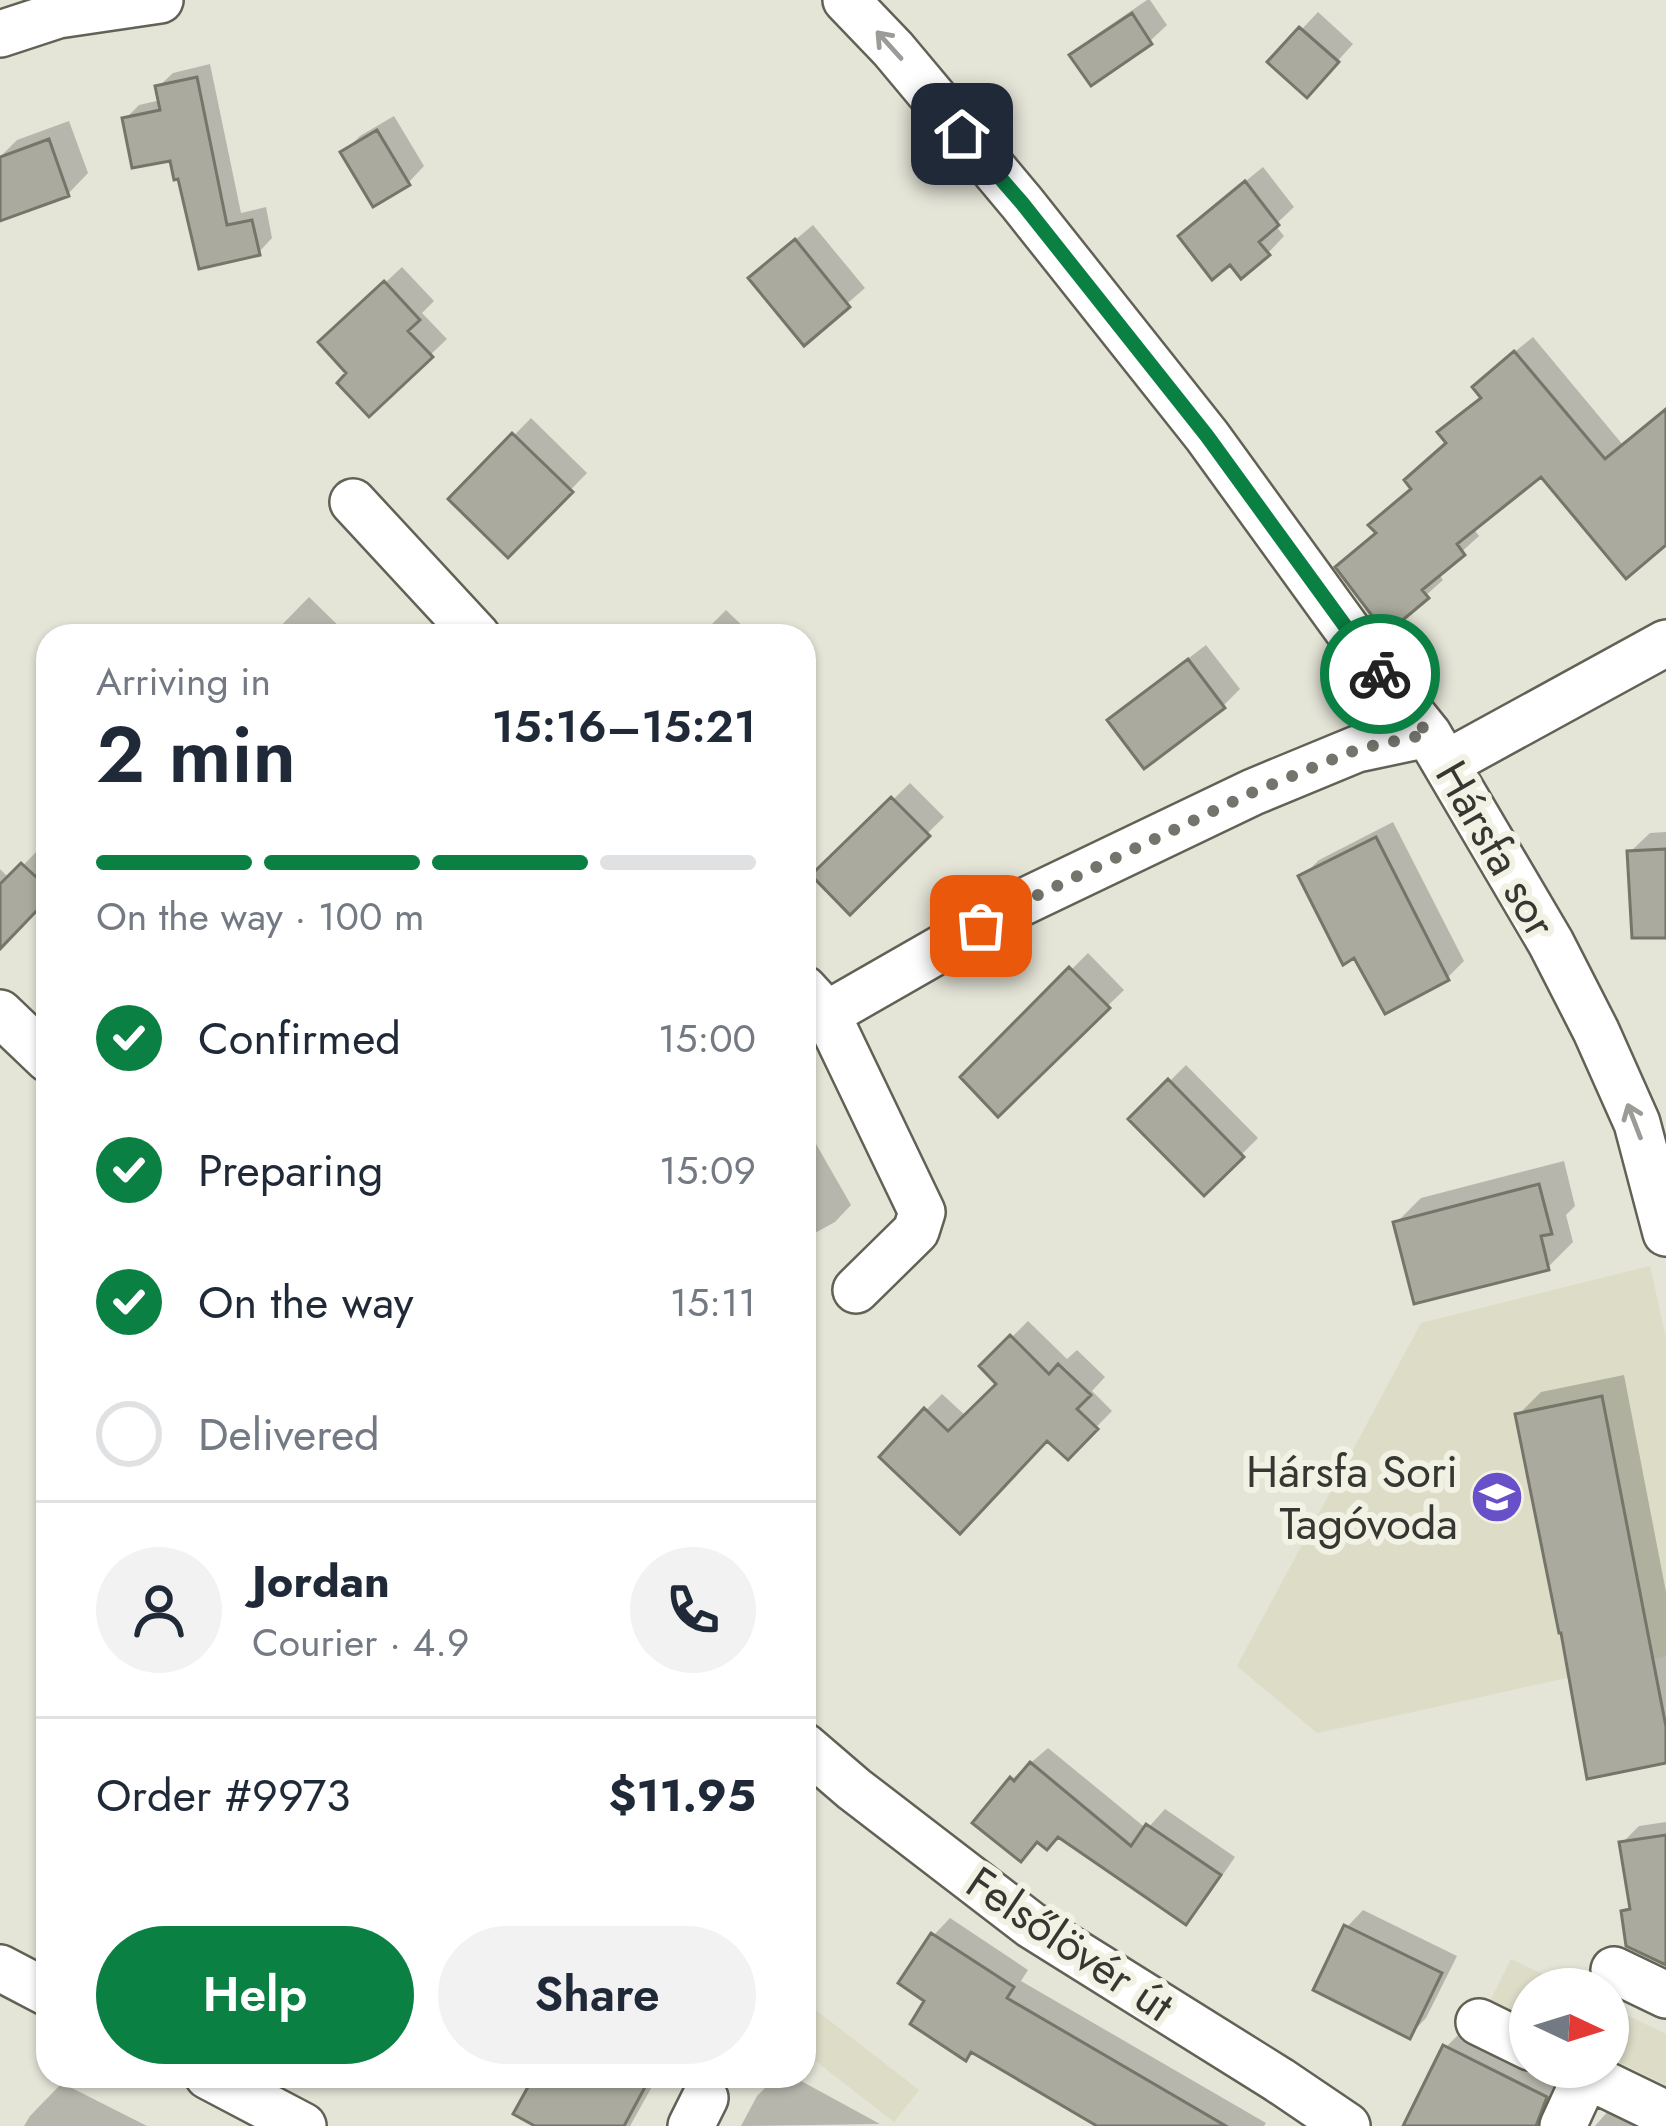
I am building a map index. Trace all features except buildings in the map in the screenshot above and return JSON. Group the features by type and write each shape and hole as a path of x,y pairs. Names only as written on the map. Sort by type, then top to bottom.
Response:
{"street":[{"path":"0,34 58,15 160,0"},
{"name":"Hársfa sor","path":"846,0 893,49 1207,436 1437,748 1551,943 1596,1031 1637,1124 1666,1233"},
{"path":"352,502 466,624"},
{"path":"816,1007 1253,792 1358,749 1437,748 1666,644"},
{"path":"0,1013 36,1048"},
{"path":"816,1016 922,1212 916,1231 856,1290"},
{"name":"Felsőlövér út","path":"816,1756 1031,1925 1347,2126"},
{"path":"0,1968 36,1987"},
{"path":"1629,1977 1666,1995"},
{"path":"1479,2022 1509,2037"},
{"path":"231,2088 303,2126"},
{"path":"1563,2126 1573,2088"},
{"path":"1613,2088 1666,2114"}],"shaded area":[{"name":"Hársfa Sori Tagóvoda","path":"1650,1266 1666,1338 1666,1656 1317,1733 1237,1666 1421,1323"},
{"path":"1511,1959 1530,1968 1509,1968 1509,2010 1490,2001"},
{"path":"816,2010 919,2090 894,2122 816,2061"},
{"path":"1629,2016 1666,2034 1666,2085 1629,2067"}],"way so far":[{"path":"981,926 1253,792 1358,749 1428,734 1380,674"}],"place":[{"name":"Hársfa Sori Tagóvoda","path":"1497,1497"}],"route":[{"path":"962,134 1207,436 1380,674"}]}
